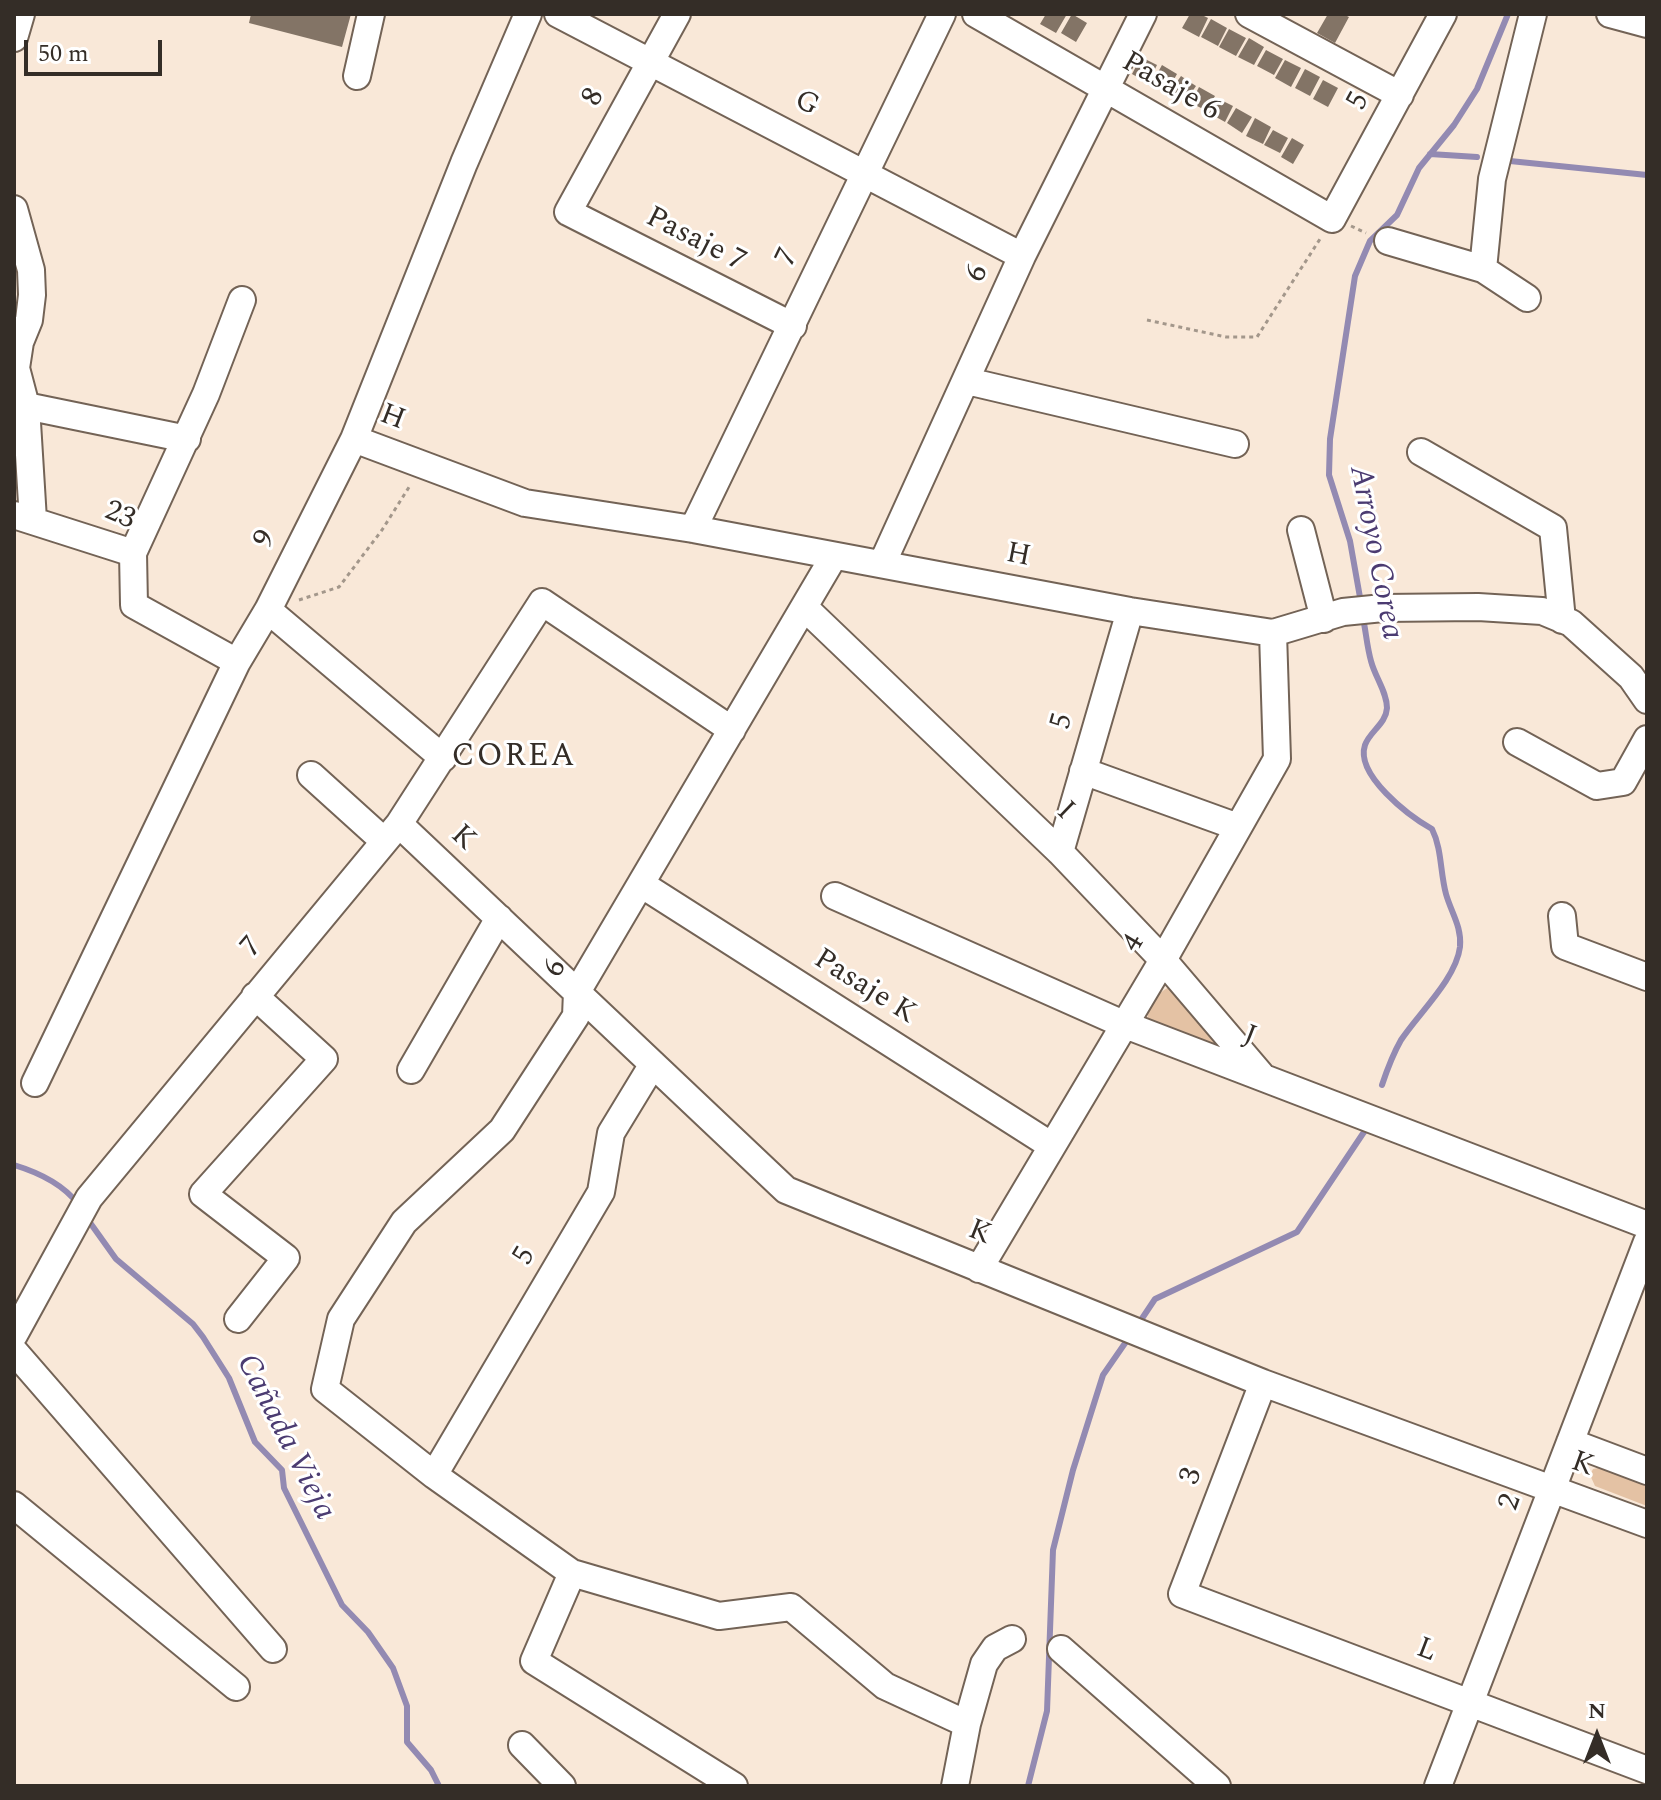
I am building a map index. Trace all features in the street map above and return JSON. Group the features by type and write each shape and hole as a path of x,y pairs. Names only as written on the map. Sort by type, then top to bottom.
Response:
{"street":[{"path":"14,38 21,14"},
{"path":"357,76 371,14"},
{"name":"9","path":"35,1083 237,662 268,610 354,439 464,163 528,14"},
{"name":"G","path":"558,14 1022,256"},
{"name":"8","path":"568,212 677,14"},
{"name":"7","path":"693,529 942,14"},
{"name":"Pasaje 6","path":"976,14 1332,219"},
{"name":"6","path":"882,564 1022,256 1143,14"},
{"path":"1249,14 1400,95"},
{"name":"5","path":"1332,219 1443,14"},
{"path":"1483,269 1492,179 1533,14"},
{"path":"1610,14 1647,24"},
{"path":"14,209 31,270 32,295 29,320 20,342 16,368 26,406 23,517"},
{"name":"Pasaje 7","path":"568,212 793,326"},
{"path":"1388,241 1483,269 1527,298"},
{"path":"133,553 187,439 242,300"},
{"path":"967,381 1235,444"},
{"path":"26,406 187,439"},
{"name":"H","path":"354,439 525,503 693,529 1130,611 1273,633 1334,616 1383,608 1542,611 1571,623 1631,677 1647,700"},
{"path":"1421,452 1553,528 1562,620"},
{"name":"23","path":"23,517 133,553 134,605 237,662"},
{"path":"1301,530 1334,616"},
{"name":"6","path":"434,1475 325,1389 341,1319 404,1222 502,1130 576,1016 577,992 834,556"},
{"name":"7","path":"14,1335 89,1198 392,832 542,602 732,730"},
{"name":"I","path":"804,607 1060,852 1163,960 1263,1078"},
{"path":"268,610 443,758"},
{"name":"5","path":"1060,852 1130,611"},
{"name":"4","path":"979,1269 1163,960 1277,759 1273,633"},
{"path":"1517,742 1597,786 1623,782 1647,739"},
{"path":"1083,771 1238,827"},
{"name":"K","path":"311,775 392,832 499,918 786,1190 1263,1383 1647,1524"},
{"name":"Pasaje K","path":"641,884 1052,1146"},
{"name":"J","path":"835,896 1123,1024 1647,1225"},
{"path":"1562,916 1565,946 1647,977"},
{"path":"411,1070 499,918"},
{"path":"238,1319 286,1258 203,1194 324,1059 255,996"},
{"name":"5","path":"434,1475 601,1192 611,1133 653,1064"},
{"name":"2","path":"1438,1786 1647,1242"},
{"path":"14,1351 273,1649"},
{"name":"3","path":"1182,1594 1263,1383"},
{"name":"K","path":"1570,1442 1647,1471"},
{"path":"434,1475 572,1573 719,1616 791,1607 885,1686 967,1724"},
{"path":"14,1505 236,1687"},
{"path":"572,1573 534,1661 723,1783"},
{"name":"L","path":"1182,1594 1647,1770"},
{"path":"955,1786 967,1724 984,1664 995,1648 1012,1639"},
{"path":"1061,1649 1217,1786"},
{"path":"522,1745 562,1786"}],"path":[{"path":"1147,320 1226,337 1257,337 1332,219 1388,241"},
{"path":"268,610 339,587 382,530 423,465"}],"shaded area":[{"path":"1173,986 1230,1052 1148,1026 1148,1014 1153,1002 1162,991"},
{"path":"1603,1467 1647,1484 1647,1506 1595,1486 1590,1475 1593,1469"}],"building":[{"path":"251,14 351,14 342,47 249,23"},
{"path":"1046,14 1067,14 1056,33 1040,24"},
{"path":"1072,14 1087,23 1076,42 1061,33"},
{"path":"1190,14 1208,18 1199,37 1182,28"},
{"path":"1328,14 1349,17 1335,43 1317,33"},
{"path":"1211,19 1227,28 1218,46 1201,37"},
{"path":"1229,29 1246,38 1236,56 1219,47"},
{"path":"1249,38 1264,47 1254,65 1238,57"},
{"path":"1266,50 1283,59 1274,75 1257,66"},
{"path":"1141,57 1157,65 1148,83 1132,74"},
{"path":"1285,60 1301,68 1291,87 1275,78"},
{"path":"1162,65 1177,74 1167,92 1152,83"},
{"path":"1305,69 1320,77 1310,96 1295,88"},
{"path":"1181,76 1196,86 1185,102 1170,92"},
{"path":"1323,80 1338,88 1328,107 1313,99"},
{"path":"1199,87 1215,96 1207,111 1191,103"},
{"path":"1217,98 1233,106 1225,122 1209,113"},
{"path":"1236,108 1252,117 1242,133 1227,123"},
{"path":"1255,118 1271,127 1263,144 1246,136"},
{"path":"1273,130 1288,138 1280,153 1264,145"},
{"path":"1292,138 1304,145 1293,164 1281,157"}],"waterway":[{"name":"Arroyo Corea","path":"1361,603 1350,541 1329,475 1330,439 1355,276 1370,241 1397,215 1419,168 1454,125 1477,89 1508,14"},
{"path":"1430,154 1477,157"},
{"path":"1510,161 1647,175"},
{"name":"Arroyo Corea","path":"1363,618 1371,661 1387,708 1384,719 1365,745 1364,757 1368,769 1386,793 1410,815 1432,829 1460,940 1457,959 1451,971 1401,1040 1382,1085"},
{"path":"1137,1326 1155,1299 1297,1232 1366,1129"},
{"name":"Cañada Vieja","path":"14,1165 49,1180 65,1190 78,1204"},
{"name":"Cañada Vieja","path":"86,1217 116,1259 193,1324 229,1378 255,1442 282,1470 284,1488 342,1605 368,1632 393,1668 407,1706 407,1742 431,1770 439,1786"},
{"path":"1028,1786 1047,1711 1053,1550 1073,1470 1103,1375 1130,1336"}],"district":[{"name":"COREA","path":"514,759"}]}
